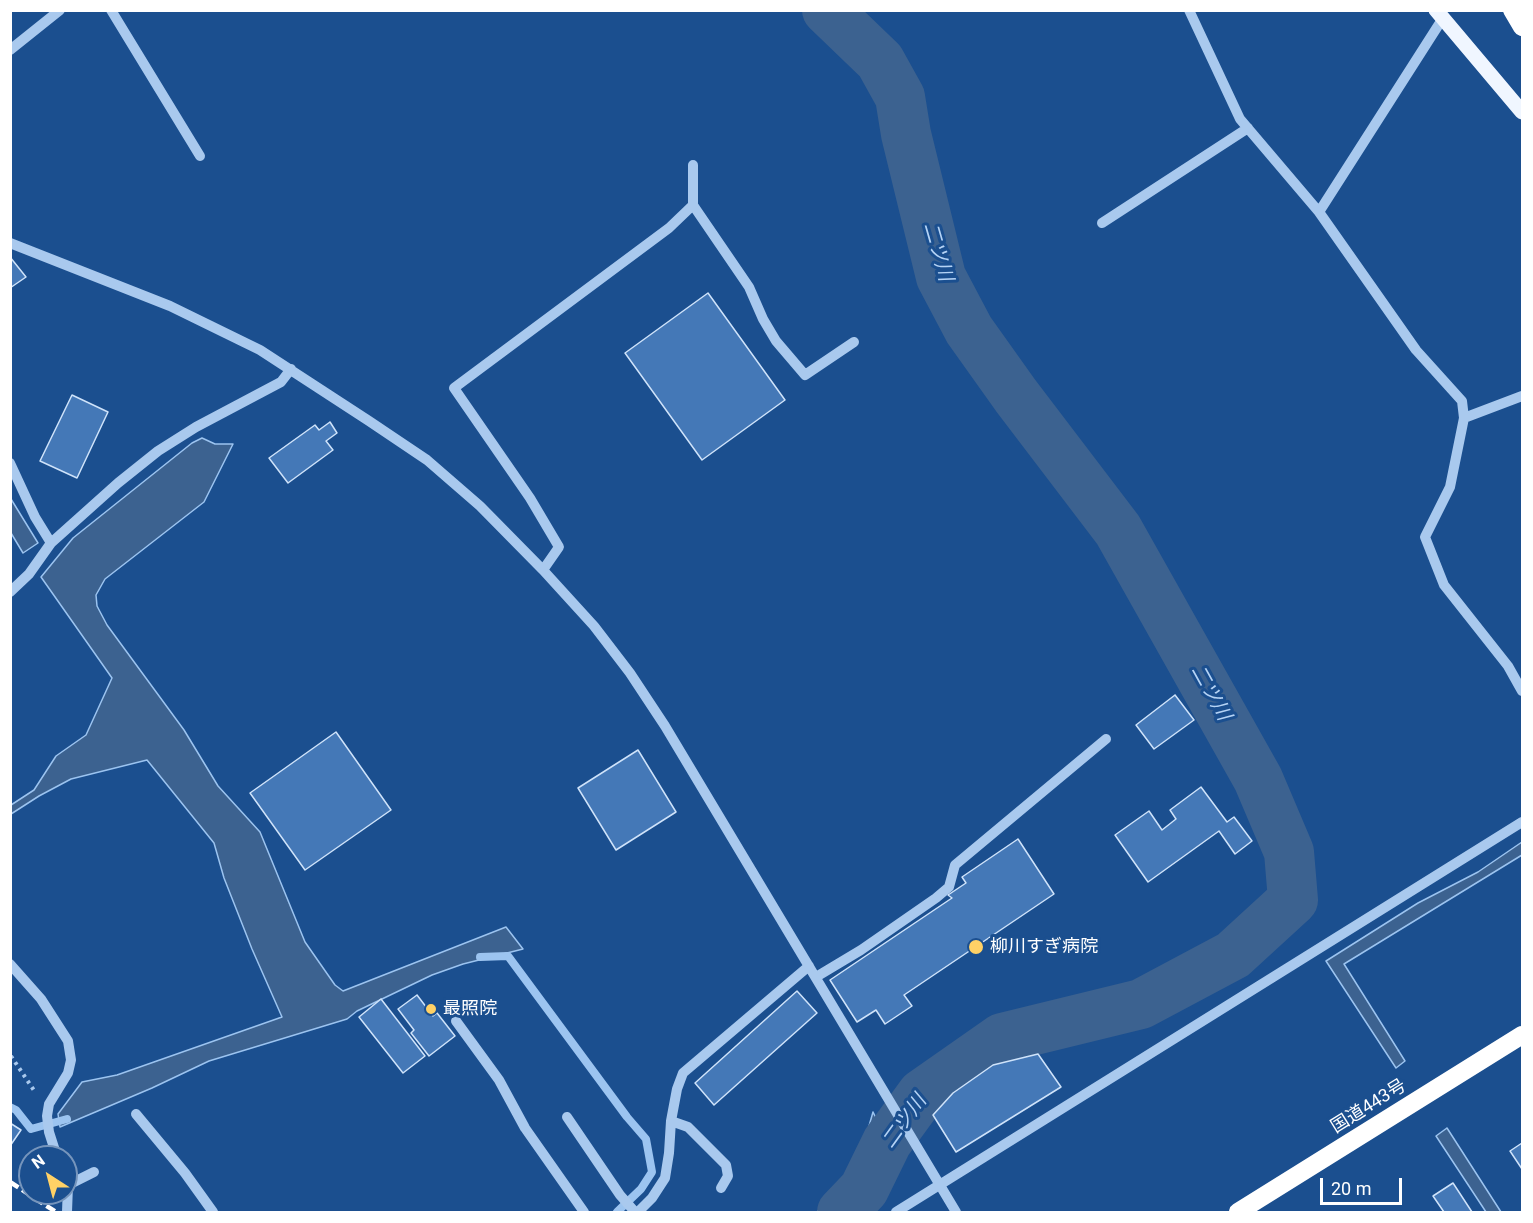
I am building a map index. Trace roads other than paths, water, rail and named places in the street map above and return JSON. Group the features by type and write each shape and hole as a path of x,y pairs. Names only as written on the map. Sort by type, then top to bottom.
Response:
{"highway":[{"path":"1512,10 1522,27"},
{"name":"国道443号","path":"1238,1212 1522,1035"}],"main road":[{"path":"1440,14 1522,112"}],"street":[{"path":"10,50 60,10"},
{"path":"111,10 200,156"},
{"path":"1189,10 1240,119 1319,212 1416,350 1462,401 1464,418 1450,487 1425,537 1444,585 1508,666 1522,691"},
{"path":"1319,212 1440,14"},
{"path":"1102,224 1248,128"},
{"path":"693,165 693,205 749,287 776,341 805,375 854,342"},
{"path":"543,570 559,547 530,498 454,388 669,228 693,205"},
{"path":"10,243 170,306 260,350 291,369 427,460 480,506 543,570 594,626 666,726 956,1212"},
{"path":"10,592 29,574 51,543 118,483 158,451 196,427 281,382 291,369"},
{"path":"1464,418 1522,396"},
{"path":"10,463 35,517 51,543"},
{"path":"816,977 861,950 936,898 949,887 955,865 1106,739"},
{"path":"896,1212 1522,822"},
{"path":"10,964 41,999 68,1041 71,1060 68,1073 49,1104 47,1116 53,1145"},
{"path":"567,1117 620,1195 635,1211 652,1198 665,1178 671,1121 677,1089 683,1073 809,966"},
{"path":"456,1021 499,1080 525,1128 584,1212"},
{"path":"136,1114 185,1173 213,1212"},
{"path":"671,1121 688,1127 726,1165 728,1176 721,1188"},
{"path":"78,1179 94,1172"}],"water":[{"path":"202,438 215,444 233,444 204,502 105,579 96,595 97,606 107,625 184,730 218,786 260,832 305,942 335,985 343,991 506,927 523,949 463,964 432,975 357,1011 347,1019 209,1061 60,1127 58,1114 82,1082 117,1075 282,1017 224,878 214,843 147,760 71,779 11,814 11,805 34,790 56,756 86,735 112,678 41,577 73,538 192,443"},
{"path":"11,499 38,543 23,553 11,533"},
{"path":"1522,842 1522,855 1344,964 1405,1061 1396,1068 1326,961 1418,903 1478,872"},
{"path":"873,1112 897,1160 864,1212 817,1212 838,1190 865,1140"},
{"path":"1447,1128 1501,1212 1486,1212 1436,1136"}],"waterway":[{"name":"二ツ川","path":"827,10 880,61 900,97 906,134 941,277 969,330 1118,530 1258,779 1289,852 1293,900 1233,955 1141,1004 1002,1038 922,1094 887,1142 864,1189 842,1212"},
{"path":"480,957 508,956 627,1117 646,1139 652,1172 641,1189 617,1212"},
{"path":"10,1107 16,1110 31,1129 67,1119"}],"railway":[{"path":"10,1182 56,1212"}],"place":[{"name":"柳川すぎ病院","path":"976,947"},
{"name":"最照院","path":"431,1009"}]}
